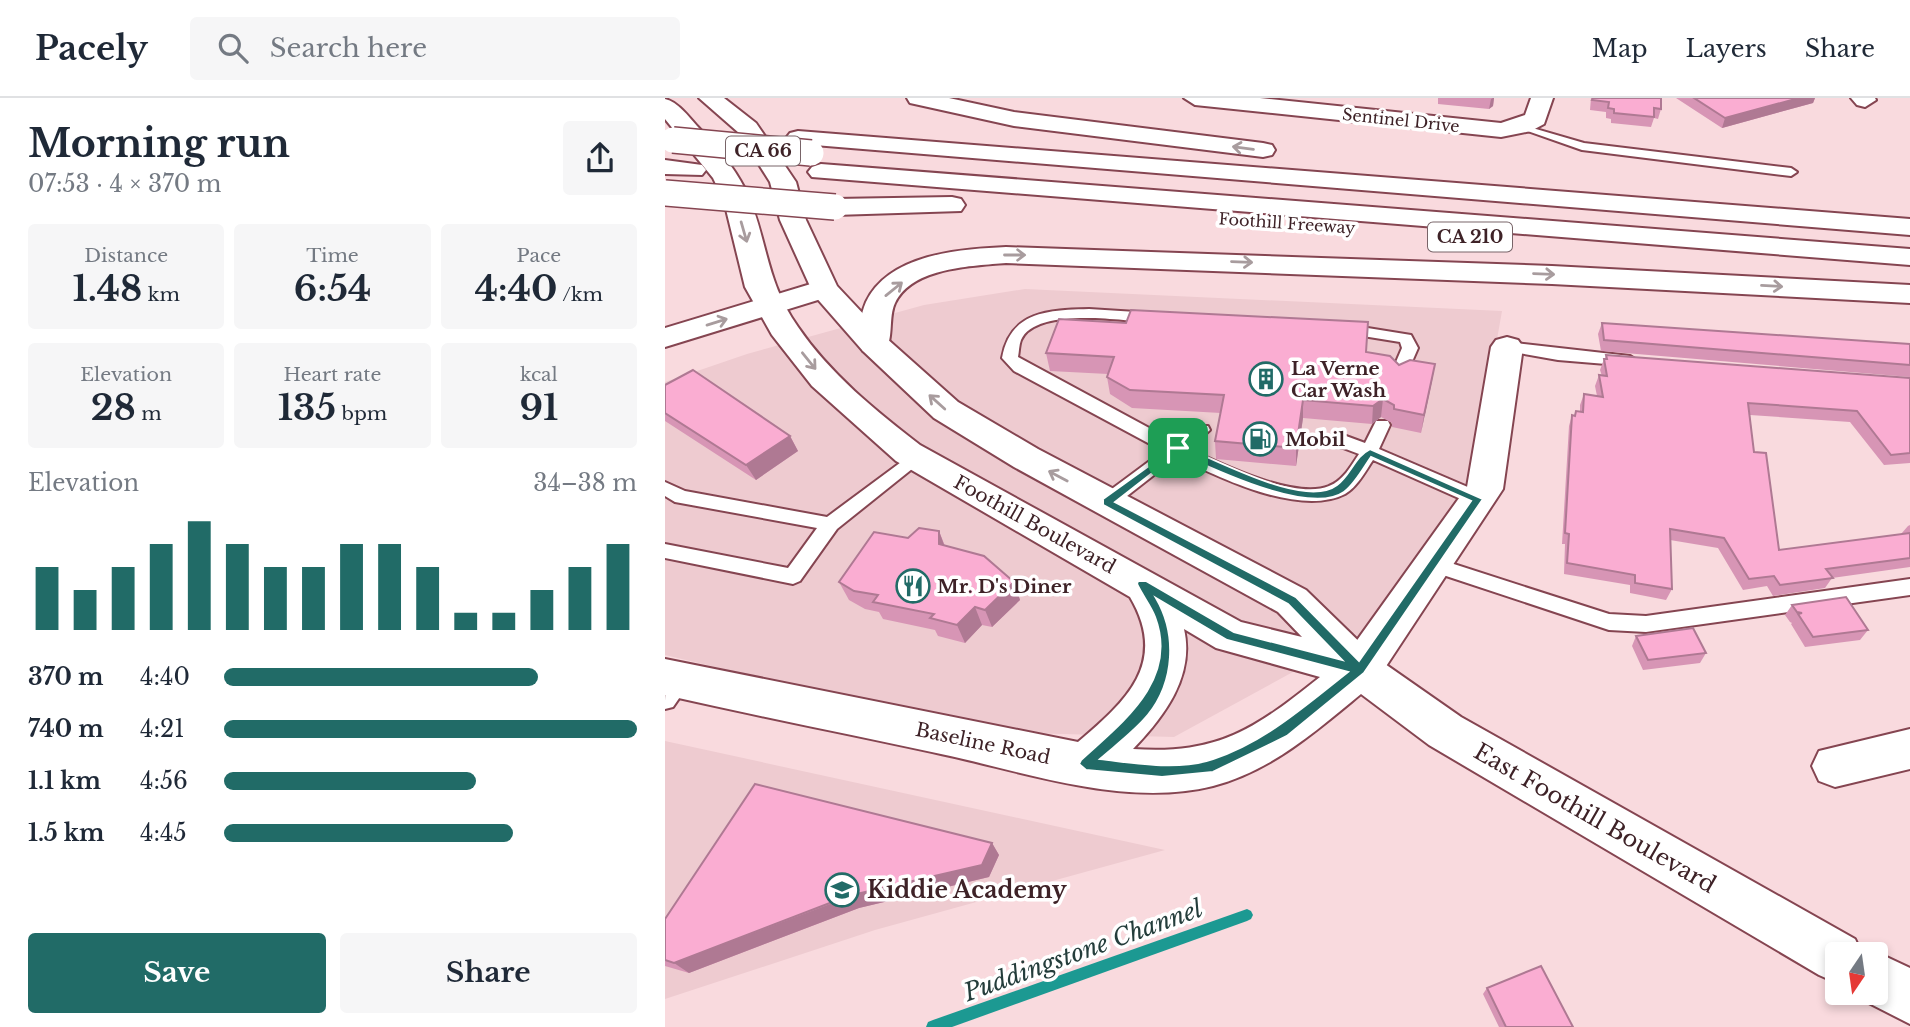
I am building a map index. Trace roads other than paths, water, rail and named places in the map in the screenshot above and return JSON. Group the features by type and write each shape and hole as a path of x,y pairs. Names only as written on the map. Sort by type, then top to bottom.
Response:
{"main road":[{"name":"CA 66","path":"710,98 748,128 783,182 793,220 819,279"},
{"path":"918,98 1014,119 1545,180 1674,208"},
{"name":"Sentinel Drive","path":"1195,98 1473,128 1501,130 1523,126"},
{"path":"1523,126 1536,119 1542,98"},
{"name":"Foothill Boulevard","path":"665,106 698,141 732,189 764,296 781,326 828,383 862,418 916,457 1231,636 1360,670"},
{"path":"673,151 1910,238"},
{"name":"Foothill Freeway","path":"673,151 1674,208 1910,227"},
{"path":"814,161 1910,257"},
{"name":"Foothill Freeway","path":"814,161 1030,203 1910,272"},
{"path":"665,193 835,206 1030,203"},
{"path":"874,344 876,317 885,295 915,272 947,261 1006,255 1552,275 1910,294"},
{"path":"665,338 764,296 819,279 874,344 946,410 1107,502 1292,601 1360,670"},
{"path":"665,314 764,296"},
{"name":"Baseline Road","path":"670,686 1086,764 1162,771 1213,766 1282,732 1360,670 1485,489 1507,347"},
{"path":"1086,764 1144,710 1159,682 1165,651 1161,618 1142,584"},
{"name":"East Foothill Boulevard","path":"1360,670 1445,731 1825,950"},
{"path":"1835,766 1910,749"},
{"path":"1888,985 1910,997"}],"lane":[{"path":"1523,126 1582,146 1791,172"},
{"path":"1164,318 1083,314 1042,317 1027,324 1009,346 1010,358 1020,367 1178,448 1235,474 1309,496 1340,489 1370,452 1382,425"},
{"path":"1328,328 1369,330 1406,338 1410,348 1398,376"},
{"path":"1507,347 1558,355 1642,362"},
{"path":"1107,502 1202,430"},
{"path":"1315,440 1346,442 1478,499"},
{"path":"665,551 793,576 830,524 916,457"},
{"path":"665,488 681,497 830,524"},
{"path":"1432,564 1609,622 1646,625 1910,587"}],"waterway":[{"name":"Puddingstone Channel","path":"933,1027 1247,915"}],"place":[{"name":"La Verne Car Wash","path":"1266,379"},
{"name":"Mobil","path":"1260,439"},
{"name":"Mr. D's Diner","path":"913,586"},
{"name":"Kiddie Academy","path":"842,890"}]}
